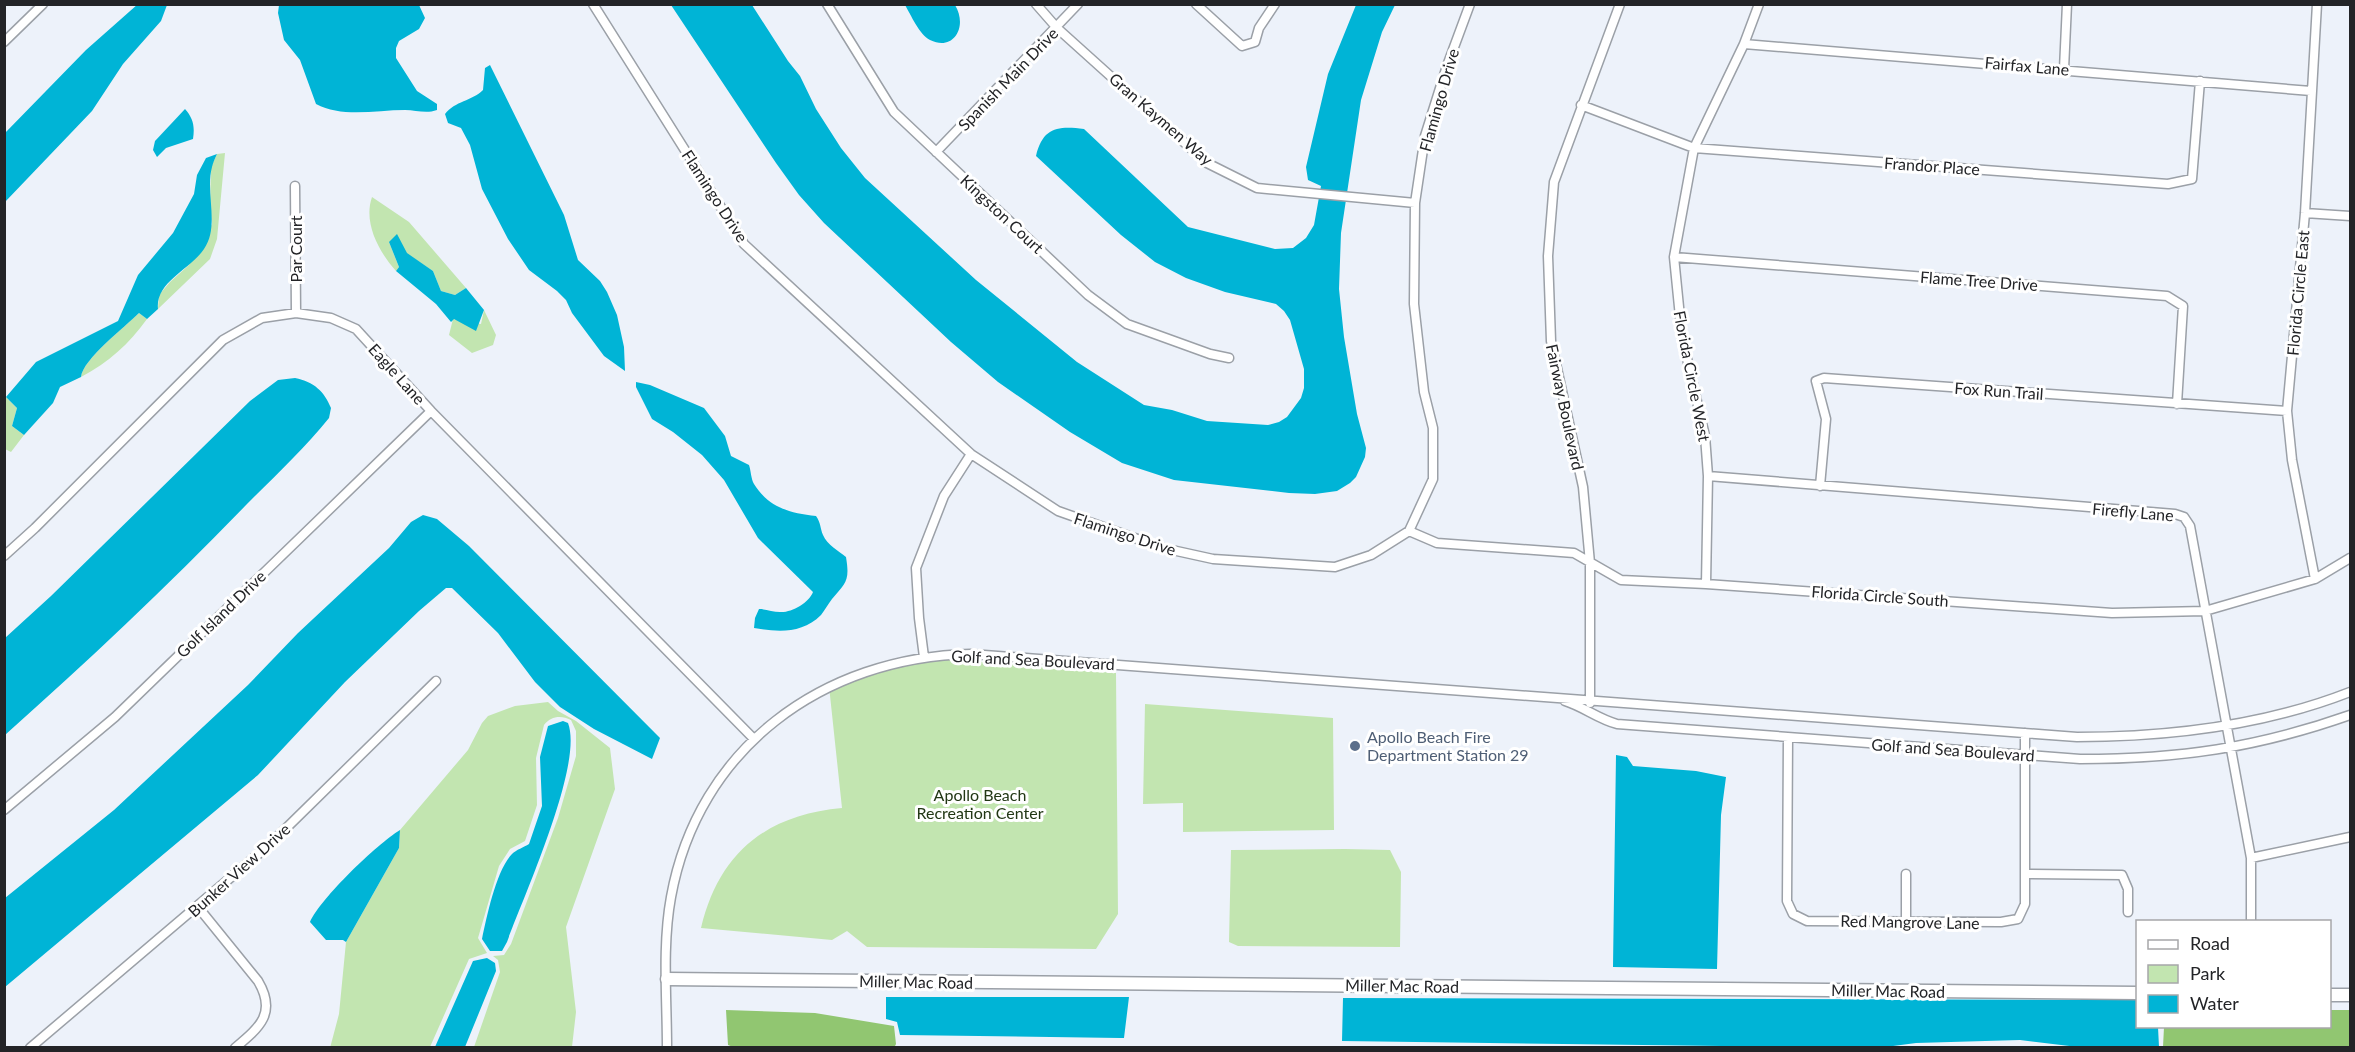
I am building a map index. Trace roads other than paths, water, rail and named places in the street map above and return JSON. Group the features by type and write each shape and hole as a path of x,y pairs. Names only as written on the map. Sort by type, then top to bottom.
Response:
{"street":[{"path":"4,42 43,4"},
{"name":"Flamingo Drive","path":"593,4 744,244 971,454 1058,512 1162,549 1212,559 1335,567 1371,555 1410,531 1433,479 1433,428 1424,392 1414,304 1415,203 1425,136 1470,4"},
{"name":"Kingston Court","path":"827,4 894,112 1089,295 1127,324 1210,354 1229,358"},
{"name":"Gran Kaymen Way","path":"1036,4 1057,28 1207,163 1257,188 1415,203"},
{"name":"Spanish Main Drive","path":"936,152 1078,4"},
{"path":"1196,4 1242,46 1255,42 1259,28 1275,4"},
{"name":"Fairway Boulevard","path":"1590,712 1590,563 1582,487 1551,341 1548,256 1554,182 1620,4"},
{"name":"Florida Circle West","path":"1706,584 1708,476 1705,436 1682,337 1674,257 1694,148 1744,44 1759,4"},
{"path":"2064,69 2067,4"},
{"name":"Florida Circle East","path":"2315,579 2292,460 2288,411 2305,213 2317,4"},
{"name":"Fairfax Lane","path":"1744,44 2311,91"},
{"name":"Frandor Place","path":"1581,105 1694,148 2168,184 2192,179 2200,81"},
{"name":"Par Court","path":"296,186 296,313"},
{"path":"2305,213 2350,216"},
{"name":"Flame Tree Drive","path":"1674,257 2167,296 2183,306 2177,404"},
{"name":"Eagle Lane","path":"4,556 35,528 223,340 262,318 296,313 331,318 356,329 430,411 754,739"},
{"name":"Fox Run Trail","path":"1820,486 1826,419 1816,381 1824,378 2288,411"},
{"name":"Golf Island Drive","path":"4,810 115,717 430,411"},
{"path":"924,657 916,568 944,496 971,454"},
{"name":"Firefly Lane","path":"1708,476 2175,514 2184,517 2190,526 2251,858 2251,920"},
{"name":"Florida Circle South","path":"1410,531 1437,543 1574,553 1621,580 1706,584 2112,614 2205,611 2315,579 2350,558"},
{"name":"Golf and Sea Boulevard","path":"667,1047 668,919 675,875 699,813 719,781 754,739 792,707 829,686 873,669 924,657 971,654 2025,733 2118,737 2191,732 2228,726 2306,707 2350,692"},
{"name":"Bunker View Drive","path":"30,1047 269,845 436,681"},
{"name":"Golf and Sea Boulevard","path":"1556,698 1590,712 1602,720 1617,724 2026,756 2124,759 2196,754 2232,748 2278,738 2350,715"},
{"name":"Red Mangrove Lane","path":"1788,738 1787,901 1793,914 1807,921 2001,922 2018,919 2025,904 2025,733"},
{"path":"2251,858 2350,837"},
{"path":"1906,874 1906,922"},
{"path":"2025,874 2122,876 2128,889 2128,912"},
{"path":"198,907 265,993 268,1005 264,1019 253,1033 235,1047"},
{"name":"Miller Mac Road","path":"667,979 2136,993"},
{"path":"2331,994 2350,995"}],"water":[{"path":"138,4 167,5 161,21 123,64 92,111 5,202 5,133 86,50"},
{"path":"279,5 419,5 425,18 419,29 399,41 396,58 417,91 437,104 437,110 429,112 405,110 348,112 316,104 300,60 284,40 278,13"},
{"path":"671,5 752,5 800,76 816,109 841,148 865,178 976,280 1077,362 1144,405 1172,410 1207,421 1268,425 1287,417 1301,398 1304,388 1304,369 1290,320 1284,311 1276,304 1225,292 1186,278 1155,262 1121,235 1036,156 1039,146 1047,134 1053,130 1084,129 1188,227 1275,249 1293,248 1306,238 1314,225 1321,186 1308,180 1306,167 1328,74 1356,5 1395,5 1382,32 1361,100 1341,233 1339,289 1344,337 1357,414 1366,448 1365,457 1356,477 1337,491 1315,494 1174,480 1122,463 1070,432 998,382 951,342 824,223 799,195 776,163"},
{"path":"905,5 955,5 960,21 956,35 946,43 930,40 919,29"},
{"path":"490,65 564,215 578,260 600,281 607,292 617,315 624,347 625,371 604,356 572,313 566,300 529,270 508,239 482,189 470,145 461,128 448,123 445,114 449,110 483,90 485,68"},
{"path":"185,109 193,122 193,139 166,148 157,157 153,150 155,141"},
{"path":"217,154 210,177 211,230 204,249 168,283 162,291 158,309 147,319 139,313 106,343 89,361 81,377 60,387 53,403 24,435 12,426 17,408 6,397 36,362 118,321 138,275 173,233 194,194 197,175 206,158"},
{"path":"397,234 407,253 433,271 441,291 455,295 466,288 484,310 476,331 454,319 451,322 436,304 396,271 399,267 389,242"},
{"path":"295,378 308,382 322,392 331,408 329,418 310,441 158,593 5,735 5,638 250,401 278,380"},
{"path":"636,382 650,385 704,408 725,436 731,456 749,465 754,484 766,499 789,511 816,516 825,539 846,557 847,577 844,585 814,621 798,629 754,628 759,609 789,611 804,603 813,592 758,538 724,480 702,455 652,419 636,387"},
{"path":"423,515 437,519 469,546 660,738 652,759 594,729 560,707 535,682 498,633 452,588 446,588 345,682 258,775 5,987 5,898 114,810 248,685 298,633 389,548 411,522"},
{"path":"563,721 568,723 571,742 560,799 550,831 507,942 502,951 490,951 482,939 493,894 506,862 514,853 529,844 542,806 540,757 548,726"},
{"path":"1616,755 1627,757 1633,766 1696,771 1726,777 1721,815 1717,969 1613,967"},
{"path":"400,830 399,848 346,942 326,940 310,922 316,912 350,872"},
{"path":"487,958 495,963 496,971 465,1047 435,1047 473,961"},
{"path":"886,997 1129,997 1124,1038 1120,1038 900,1035 897,1022 886,1019"},
{"path":"1343,998 2136,1000 2136,1028 2158,1028 2159,1047 2086,1048 2020,1040 1916,1043 1878,1048 1342,1041"}],"place":[{"name":"Apollo Beach Fire Department Station 29","path":"1355,746"}],"park label":[{"name":"Apollo Beach Recreation Center","path":"980,804"}]}
